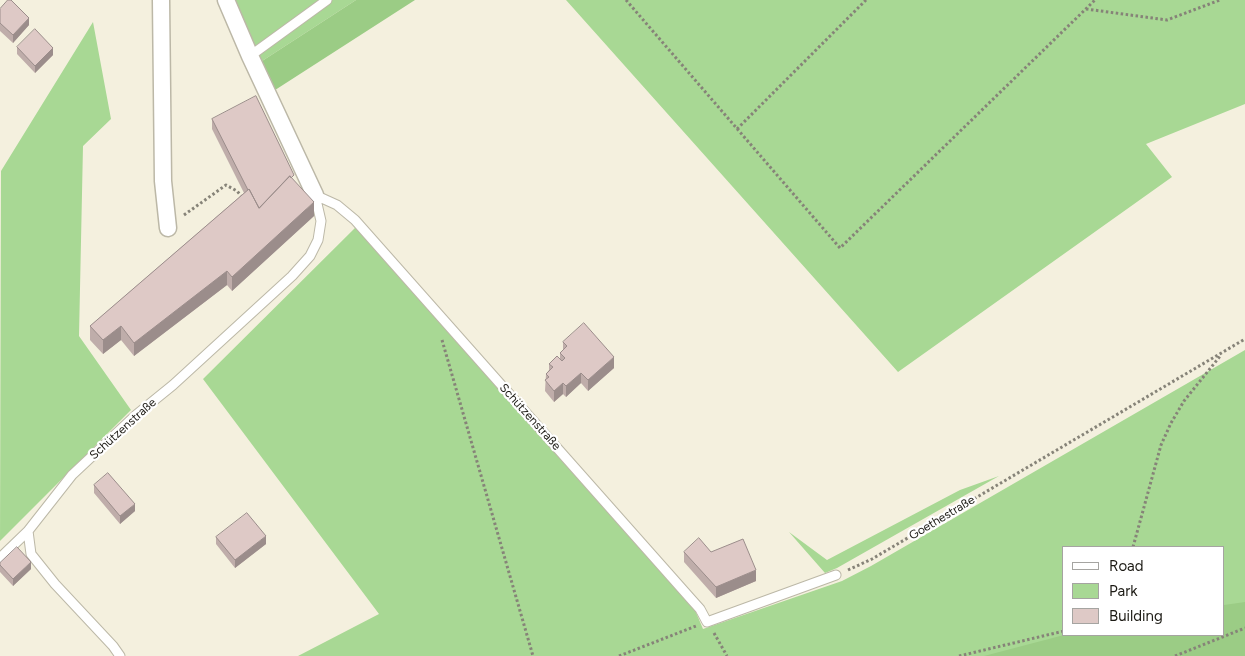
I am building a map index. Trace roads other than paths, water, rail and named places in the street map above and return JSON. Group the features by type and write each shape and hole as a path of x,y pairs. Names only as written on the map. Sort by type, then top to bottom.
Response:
{"street":[{"path":"161,0 163,181 168,228"},
{"name":"Schützenstraße","path":"226,0 315,195"}],"lane":[{"path":"250,56 327,0"},
{"name":"Schützenstraße","path":"0,558 28,531 72,475 136,415 173,385 286,281 310,256 318,240 321,221 315,195"},
{"name":"Schützenstraße","path":"315,195 338,205 355,220 691,599 707,622 836,575"},
{"path":"28,531 30,554 120,656"}]}
